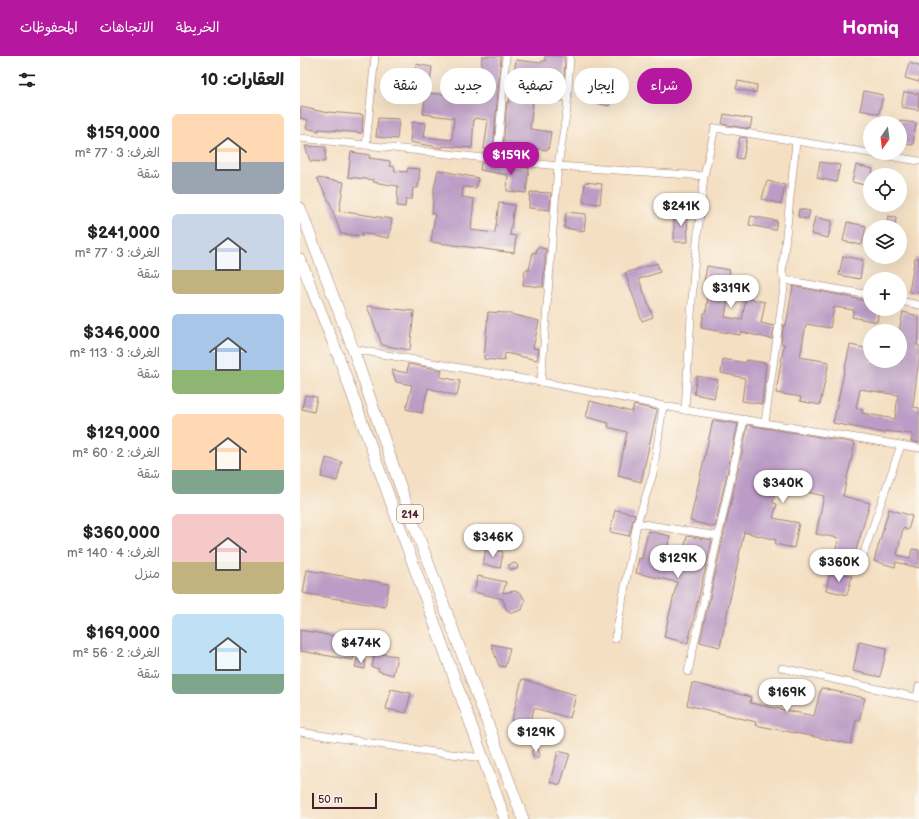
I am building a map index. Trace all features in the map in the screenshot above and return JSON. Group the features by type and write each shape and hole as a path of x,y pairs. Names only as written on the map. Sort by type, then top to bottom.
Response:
{"highway":[{"name":"214","path":"300,208 304,229 353,349 405,500 523,819"},
{"name":"214","path":"300,259 338,355 505,819"}],"street":[{"path":"366,144 375,56"},
{"path":"497,158 506,56"},
{"path":"541,382 558,166 567,109 570,56"},
{"path":"686,410 694,269 704,176 715,128 919,162"},
{"path":"300,138 497,158 558,166 704,176"},
{"path":"765,422 785,280 782,273 796,142"},
{"path":"785,280 863,294"},
{"path":"907,302 919,305"},
{"path":"353,349 541,382 663,406 919,448"},
{"path":"615,639 637,523 653,474 663,406"},
{"path":"688,672 744,419"},
{"path":"859,567 901,444"},
{"path":"637,523 718,536"},
{"path":"782,668 918,698 919,686"},
{"path":"300,732 410,749 483,758"}],"building":[{"path":"482,56 501,56 493,151 484,149 488,120 474,118 472,148 443,146 442,148 410,142 412,122 426,123 424,137 452,140 454,118 423,114 424,104 432,104 432,93 440,94 440,104 496,104 496,68 481,68"},
{"path":"545,56 564,56 565,68 515,68 516,60 541,63 542,61 545,61"},
{"path":"909,63 919,66 919,82 905,78"},
{"path":"416,64 432,67 432,68 415,68"},
{"path":"738,81 757,85 756,93 736,89"},
{"path":"864,91 883,95 879,114 860,110"},
{"path":"904,92 919,94 918,110 901,107"},
{"path":"507,104 533,104 530,129 551,132 548,150 530,148 529,152 503,149"},
{"path":"301,107 328,113 363,115 362,133 319,129 319,131 306,128 308,120 300,118"},
{"path":"724,114 752,119 750,129 722,124"},
{"path":"378,118 399,119 397,139 376,137"},
{"path":"907,122 916,123 913,145 907,144"},
{"path":"740,137 747,138 743,159 736,158"},
{"path":"305,146 326,147 325,162 310,161"},
{"path":"351,152 370,155 369,158 390,161 390,166 395,167 394,171 407,172 408,168 420,169 418,188 413,188 412,199 406,199 405,207 397,206 398,186 373,182 374,180 348,177"},
{"path":"820,162 840,165 836,182 817,178"},
{"path":"481,163 509,168 509,166 529,168 526,193 507,191 508,175 480,170"},
{"path":"856,165 869,168 863,168 863,185 852,182"},
{"path":"438,170 478,178 476,188 463,187 462,197 474,199 471,230 495,233 499,203 514,205 510,235 516,236 514,253 431,242 435,214 432,214 434,189"},
{"path":"317,178 344,182 339,211 392,219 389,238 362,233 362,236 341,234 329,201"},
{"path":"767,181 785,185 781,204 762,199"},
{"path":"585,182 602,184 600,204 583,202"},
{"path":"530,192 551,193 550,210 529,208"},
{"path":"799,209 810,211 808,219 798,217"},
{"path":"674,211 687,211 688,242 674,242"},
{"path":"566,212 586,214 584,231 564,228"},
{"path":"751,216 777,221 775,230 749,225"},
{"path":"888,216 896,217 896,220 888,220"},
{"path":"815,217 832,221 828,238 811,234"},
{"path":"847,222 863,225 862,245 843,241"},
{"path":"537,247 546,249 543,287 523,285 525,270 529,270 533,252 536,253"},
{"path":"843,256 863,260 860,279 839,275"},
{"path":"915,258 919,258 919,293 909,292"},
{"path":"657,263 660,272 639,279 653,317 642,321 625,273"},
{"path":"707,266 730,270 725,297 728,297 725,317 742,320 746,298 765,302 761,323 774,326 772,339 741,332 740,335 701,328 704,313 706,313 709,290 703,289"},
{"path":"793,286 863,300 863,316 878,316 877,322 852,317 854,310 834,307 830,328 806,324 800,357 829,362 820,405 800,401 801,397 776,393 784,344 781,343 783,328 784,325 786,325"},
{"path":"367,306 414,311 410,350 382,345"},
{"path":"488,312 506,313 539,321 533,348 539,349 537,360 505,353 504,361 484,359"},
{"path":"907,313 919,316 919,334 917,345 919,345 919,359 913,407 919,408 919,443 911,441 913,434 885,431 884,433 833,423 850,345 863,348 863,368 907,368 907,324 900,324 902,316 907,316","holes":["860,389 898,395 895,419 862,413 862,409 856,408"]},
{"path":"723,359 746,363 746,360 766,363 762,404 742,401 745,378 721,373"},
{"path":"408,364 442,370 440,377 460,381 457,396 428,388 422,413 406,409 412,385 396,382 392,370 407,373"},
{"path":"697,376 718,380 714,398 694,394"},
{"path":"305,395 317,397 314,412 302,409"},
{"path":"590,401 632,412 634,405 657,410 641,482 618,476 627,432 608,427 609,423 586,417"},
{"path":"713,420 738,424 715,527 690,521"},
{"path":"748,425 855,443 843,496 870,503 854,557 835,552 839,538 816,534 824,496 777,485 773,503 777,504 773,518 799,523 794,548 775,544 776,540 744,532 720,647 700,642"},
{"path":"326,458 342,462 337,481 321,477"},
{"path":"889,509 912,516 908,530 903,528 897,555 910,558 912,549 919,550 919,568 896,562 895,567 874,561"},
{"path":"615,510 635,514 629,536 610,532"},
{"path":"648,531 670,536 664,564 680,568 687,536 712,540 688,643 664,637 677,582 636,573 639,558 642,559"},
{"path":"486,548 503,552 500,568 483,564"},
{"path":"515,563 518,566 517,569 511,570 508,565"},
{"path":"307,570 389,584 385,607 303,593"},
{"path":"831,570 852,576 847,595 826,590"},
{"path":"478,576 506,582 503,593 515,591 521,594 525,600 522,610 512,613 506,609 503,599 474,592"},
{"path":"300,630 356,640 353,660 300,651"},
{"path":"859,642 887,648 880,677 853,671"},
{"path":"491,644 510,648 505,667 499,666"},
{"path":"375,653 397,656 393,675 378,671 379,669 372,667"},
{"path":"357,659 366,661 365,669 355,667"},
{"path":"522,679 576,695 570,718 534,708 530,727 511,723"},
{"path":"692,683 751,697 750,703 814,716 821,688 865,698 859,721 856,720 851,744 755,725 756,722 687,705"},
{"path":"391,689 411,693 406,713 386,709"},
{"path":"538,748 540,756 534,758 531,751"},
{"path":"558,751 570,754 560,785 550,782"}]}
